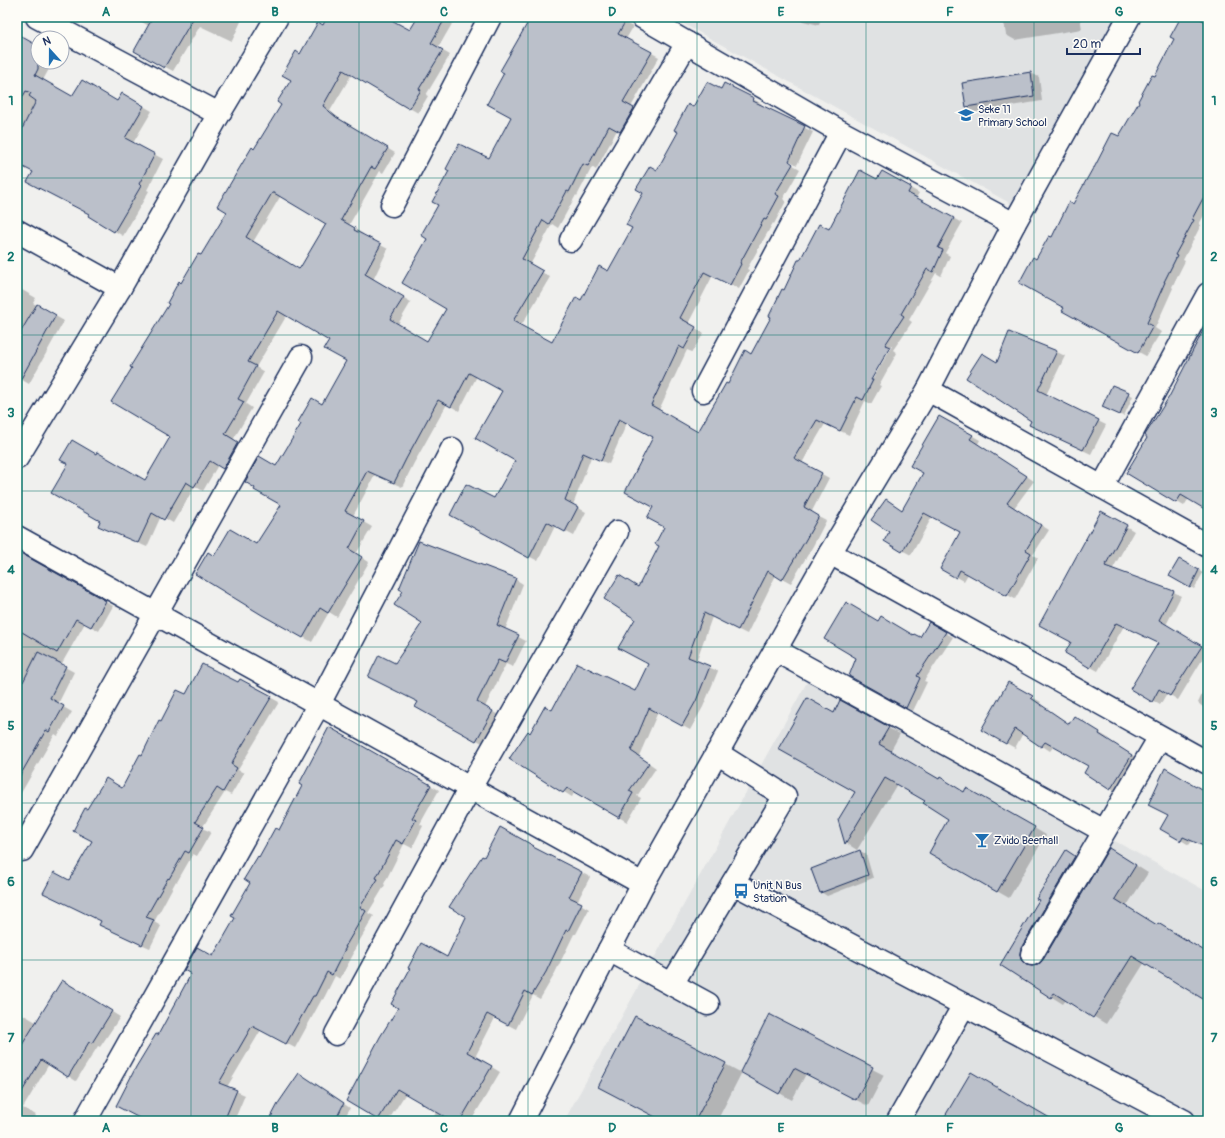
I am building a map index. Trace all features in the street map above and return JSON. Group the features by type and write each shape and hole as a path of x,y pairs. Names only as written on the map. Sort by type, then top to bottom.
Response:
{"street":[{"path":"37,17 219,114"},
{"path":"20,447 120,288 219,114 277,17"},
{"path":"392,205 490,17"},
{"path":"642,17 841,132 1014,224"},
{"path":"529,1118 609,950 643,884 830,553 928,390 1014,224 1129,17"},
{"path":"571,240 687,43"},
{"path":"703,391 841,132"},
{"path":"17,231 120,288"},
{"path":"1102,487 1208,294"},
{"path":"22,850 301,357"},
{"path":"928,390 1208,546"},
{"path":"85,1121 319,704 452,449"},
{"path":"336,1034 470,788 617,532"},
{"path":"17,537 643,884"},
{"path":"830,553 1208,763"},
{"path":"775,650 1104,831"},
{"path":"1032,954 1160,737"},
{"path":"672,984 785,796 717,753"},
{"path":"733,883 1184,1121"},
{"path":"609,950 708,1004"},
{"path":"898,1121 964,1005"}],"shaded area":[{"name":"Seke 11 Primary School","path":"671,17 1135,17 1028,213"},
{"path":"811,675 1208,892 1208,1121 564,1121"}],"building":[{"path":"153,17 194,17 164,68 134,51"},
{"path":"327,17 386,17 410,30 418,17 446,17 431,43 443,50 419,89 421,90 409,109 343,70 323,106 336,117 388,148 375,169 371,167 341,220 355,228 354,230 381,244 365,274 404,297 390,319 427,341 446,309 402,283 427,239 421,235 438,205 432,202 449,171 446,169 459,144 489,158 511,117 487,104 504,73 500,71 531,17 628,17 618,34 652,52 623,102 634,108 620,132 609,126 588,166 583,164 569,192 567,191 549,224 543,220 522,259 543,271 513,321 552,342 576,297 581,300 599,266 608,271 632,228 626,225 643,193 636,189 650,166 657,170 678,132 674,130 688,104 693,107 707,82 721,89 724,83 754,98 753,101 805,126 789,161 793,164 775,194 779,196 766,220 764,219 730,285 704,272 680,318 696,327 684,349 679,346 651,405 698,432 726,383 728,384 745,350 751,354 771,317 769,316 782,289 784,290 798,260 800,260 819,224 829,229 860,170 877,179 882,171 911,187 908,193 954,218 938,248 943,250 933,272 927,269 901,314 904,316 885,345 890,347 871,380 873,380 863,400 857,397 840,431 817,420 794,458 822,473 804,507 819,516 782,580 768,571 738,630 704,613 688,657 710,666 696,701 682,726 649,708 631,751 649,763 629,791 633,793 619,818 567,788 563,793 509,759 528,731 530,733 545,706 552,710 577,663 635,691 648,664 618,648 635,619 604,599 619,575 638,587 659,546 655,544 664,527 647,518 653,507 625,492 653,437 619,419 601,461 583,453 565,500 578,507 565,532 547,522 529,558 450,515 466,484 494,498 515,461 475,438 502,391 469,373 451,407 438,400 394,483 367,471 345,511 364,521 349,549 362,557 328,613 320,608 303,638 195,574 208,552 214,556 230,529 256,544 281,505 254,490 255,488 245,482 259,456 276,466 301,424 298,422 312,398 322,404 346,361 324,349 329,341 278,311 248,362 256,366 238,399 244,402 225,434 238,442 223,469 210,461 194,487 186,482 164,520 152,513 138,543 98,526 100,521 51,493 68,464 60,460 72,440 96,454 97,452 145,480 170,437 111,402 132,368 130,367 169,304 167,303 179,281 181,283 198,254 201,255 227,212 217,206 252,147 254,149 281,105 277,102 291,80 282,75 296,51 300,54 318,22 323,25","holes":["272,193 326,224 299,269 246,237"]},
{"path":"1181,17 1197,17 1208,23 1208,189 1192,219 1194,220 1175,255 1177,256 1164,282 1147,323 1153,326 1138,353 1062,311 1064,308 1019,283 1033,257 1036,259 1049,236 1052,237 1069,202 1073,204 1112,133 1119,136 1139,102 1138,101 1152,75 1155,76 1174,39 1170,37"},
{"path":"17,34 30,41 30,70 38,70 35,75 72,96 82,80 117,101 122,93 144,106 125,138 155,154 139,184 141,186 114,232 88,216 89,214 27,182 33,172 17,164 17,139 36,101 29,96 31,93 26,91 17,107"},
{"path":"1031,72 1034,96 966,107 962,83"},
{"path":"37,304 56,315 17,386 17,338"},
{"path":"1208,321 1208,511 1181,495 1176,503 1126,473 1147,438 1145,435 1169,397"},
{"path":"1009,332 1057,351 1038,390 1099,420 1083,450 1029,425 1031,421 966,378 982,353 997,362"},
{"path":"1112,385 1129,392 1120,415 1102,407"},
{"path":"939,416 973,435 970,439 1027,476 1007,503 1041,525 1026,550 1031,553 1007,596 960,570 956,578 940,569 960,532 924,513 902,552 884,541 889,532 871,520 886,499 902,510 923,473 910,466"},
{"path":"1101,511 1127,525 1105,566 1174,591 1159,620 1202,646 1170,696 1159,689 1152,702 1130,689 1158,643 1116,623 1090,668 1065,653 1071,642 1039,625"},
{"path":"419,541 516,578 497,625 519,635 505,663 498,660 477,702 493,711 476,741 415,707 418,702 368,677 379,655 395,663 422,623 394,605 403,591 399,589"},
{"path":"17,551 106,601 91,627 76,619 57,653 17,629"},
{"path":"1179,559 1199,570 1190,588 1169,576"},
{"path":"846,602 878,621 881,616 913,635 914,634 920,637 929,622 946,632 917,676 920,678 906,708 849,676 856,658 824,639"},
{"path":"38,652 66,666 50,698 64,706 49,732 46,730 17,781 17,678 23,682"},
{"path":"202,664 238,682 240,679 272,696 231,764 237,768 223,792 217,788 195,822 204,827 189,853 185,851 146,917 154,920 142,945 99,925 101,921 43,893 54,872 69,880 92,841 73,831 85,808 87,809 106,778 122,788 140,754 142,755 159,720 161,721 177,690 186,694"},
{"path":"1008,682 1033,696 1031,698 1069,724 1074,716 1100,732 1099,734 1132,755 1110,790 1084,773 1088,766 1045,742 1041,747 1015,729 1006,744 981,730"},
{"path":"807,698 834,713 840,700 889,727 879,744 939,779 940,777 964,792 966,788 1035,827 997,892 929,853 948,819 923,803 925,801 885,778 845,844 838,820 855,792 778,749"},
{"path":"329,727 431,785 412,818 416,820 403,844 396,840 376,878 378,879 360,907 366,911 345,947 332,975 327,972 315,996 313,996 286,1044 252,1026 219,1083 237,1090 224,1121 145,1121 116,1106 136,1067 156,1034 158,1035 191,974 184,970 197,947 213,956 235,918 231,916 250,883 244,879 258,856 259,857 275,828 279,830 302,786 299,784"},
{"path":"1165,768 1208,793 1208,848 1183,837 1181,841 1160,829 1168,815 1148,805"},
{"path":"500,827 534,846 533,847 582,872 569,897 582,903 568,931 566,930 546,972 532,995 525,991 508,1025 487,1014 467,1052 492,1066 460,1121 452,1121 397,1089 378,1120 346,1101 380,1037 398,1008 391,1004 410,969 408,968 421,943 447,957 466,917 449,907 482,856 484,857"},
{"path":"1109,848 1136,865 1115,899 1157,925 1158,923 1208,953 1208,1002 1132,956 1093,1018 1054,993 1051,998 1000,965 1039,900 1036,899 1066,850 1075,856 1021,948 1021,960 1026,965 1038,965 1043,960"},
{"path":"860,850 868,875 820,893 811,869"},
{"path":"62,980 112,1011 92,1043 89,1042 68,1077 41,1060 17,1100 17,1053"},
{"path":"769,1014 873,1067 856,1100 794,1068 779,1094 740,1072"},
{"path":"635,1016 726,1063 695,1121 663,1121 598,1087"},
{"path":"971,1072 1055,1121 942,1121"},
{"path":"299,1073 344,1103 335,1121 269,1121 279,1102"}],"place":[{"name":"Seke 11 Primary School","path":"966,115"},
{"name":"Zvido Beerhall","path":"982,840"},
{"name":"Unit N Bus Station","path":"741,891"}]}
